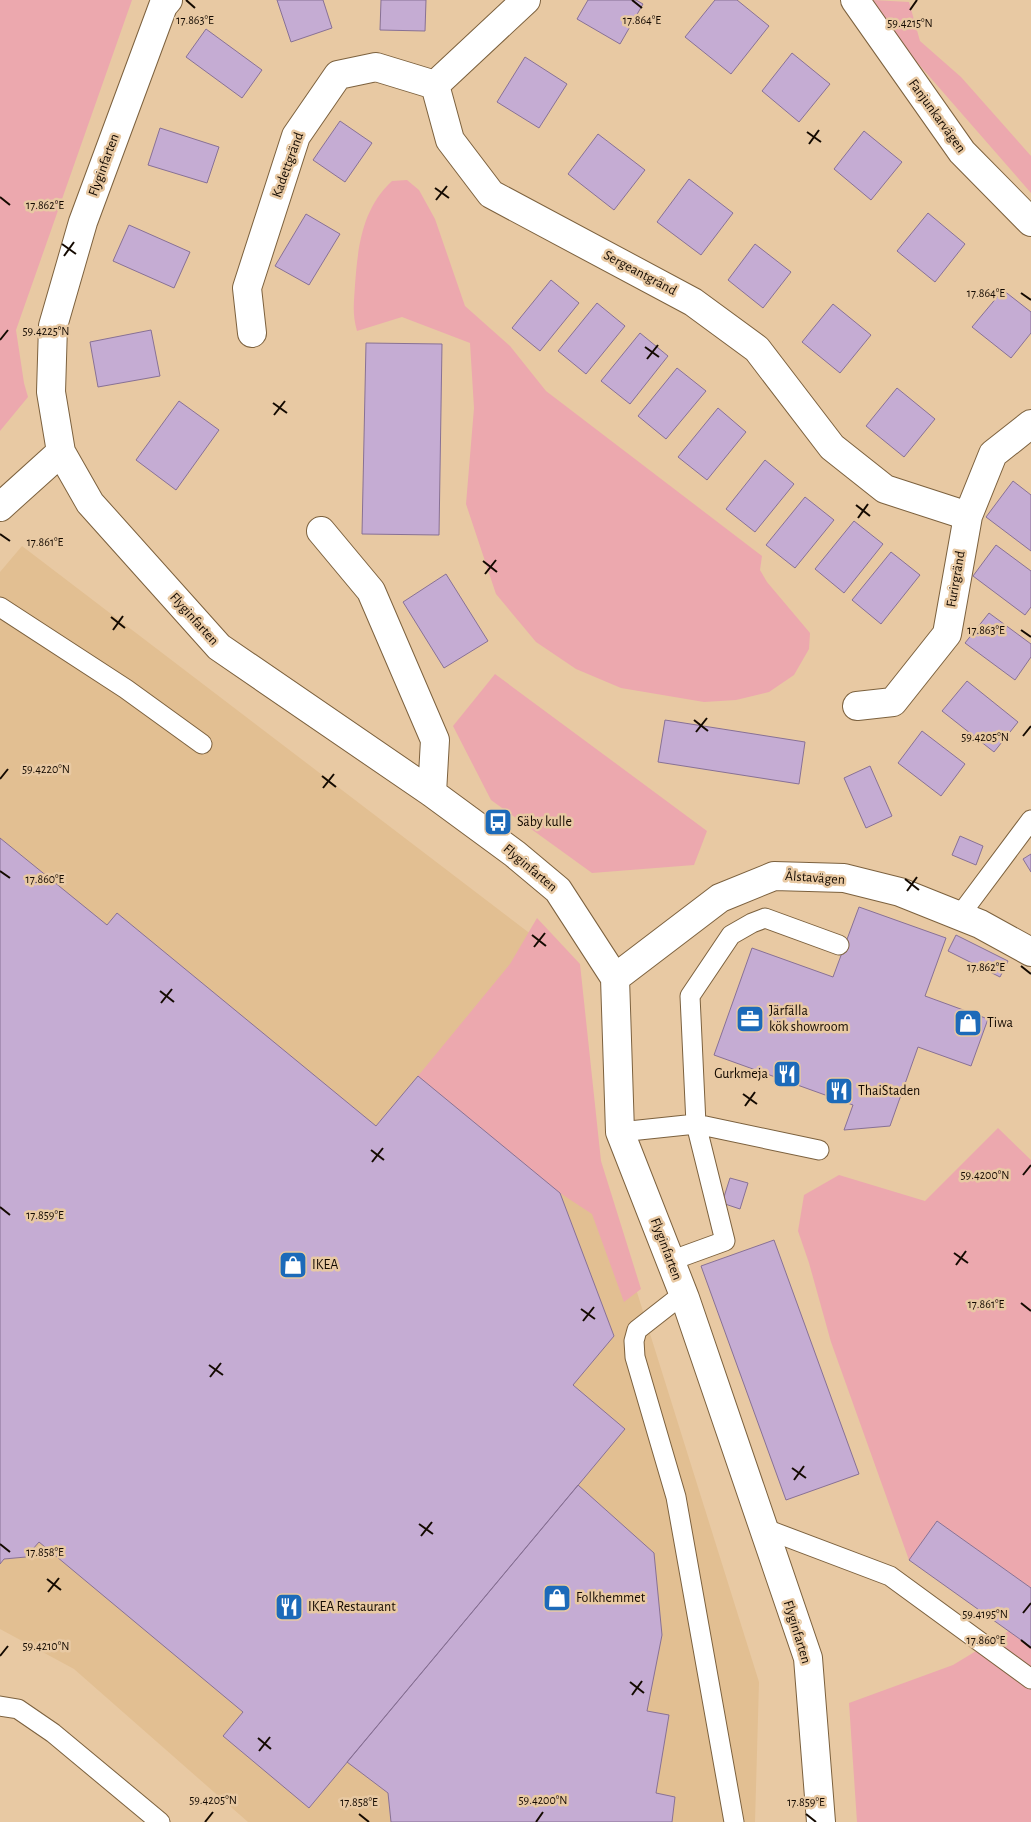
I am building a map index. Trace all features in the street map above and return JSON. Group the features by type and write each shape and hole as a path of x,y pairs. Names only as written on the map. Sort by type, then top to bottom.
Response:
{"street":[{"name":"Flyginfarten","path":"168,0 163,6 83,222 54,326 51,392 61,452 90,503 219,647 432,793 515,854 558,890 615,978 620,1132 683,1294 808,1658 821,1822"},
{"path":"436,85 526,0"},
{"name":"Fanjunkarvägen","path":"855,0 962,152 1031,222"},
{"name":"Kadettgränd","path":"252,333 247,288 296,136 338,75 376,67 436,85"},
{"name":"Sergeantgränd","path":"436,85 450,140 491,194 693,302 757,348 832,447 885,489 968,516"},
{"name":"Furirgränd","path":"857,706 894,702 947,634 968,516 993,454 1031,424"},
{"path":"0,507 61,452"},
{"path":"321,531 371,592 435,740 432,793"},
{"name":"Ålstavägen","path":"615,978 720,898 774,876 844,878 900,892 980,924 1031,952"}],"lane":[{"path":"0,607 126,689 202,744"},
{"path":"960,915 1031,820"},
{"path":"670,1261 725,1241 696,1124 690,996 731,935 765,918 839,945"},
{"path":"620,1132 696,1124 819,1150"},
{"path":"683,1294 638,1330 634,1341 634,1357 676,1497 734,1822"},
{"path":"763,1528 890,1576 1031,1679"},
{"path":"0,1706 18,1709 52,1733 160,1822"}],"shaded area":[{"path":"0,0 132,0 16,330 28,397 0,431"},
{"path":"873,0 909,2 920,41 961,77 1031,156 1031,193 894,36"},
{"path":"407,180 419,190 435,219 465,306 510,346 546,391 762,556 760,570 767,582 810,633 809,649 794,675 769,692 736,700 704,702 621,688 576,669 536,642 496,594 466,504 474,408 470,343 402,317 357,331 355,325 356,270 363,229 374,204 382,192 392,181"},
{"path":"22,546 553,951 600,1174 759,1682 755,1822 248,1822 74,1669 0,1629 0,572"},
{"path":"495,674 707,831 694,865 592,873 491,800 453,726"},
{"path":"537,918 580,964 601,1161 641,1289 624,1302 592,1214 560,1193 418,1076 510,964"},
{"path":"998,1128 1031,1160 1031,1588 937,1521 909,1560 831,1342 798,1231 804,1195 839,1175 925,1201"},
{"path":"1009,1631 1031,1647 1031,1822 857,1822 849,1703 953,1665"}],"building":[{"path":"277,0 323,0 332,28 291,42"},
{"path":"381,0 426,0 425,31 380,30"},
{"path":"588,0 636,0 643,4 620,44 577,19"},
{"path":"715,0 737,0 769,26 731,74 685,37"},
{"path":"206,29 262,70 242,98 186,57"},
{"path":"792,53 830,84 799,122 762,91"},
{"path":"525,57 567,84 539,128 497,102"},
{"path":"340,121 372,143 345,182 313,160"},
{"path":"160,128 219,147 207,183 148,165"},
{"path":"864,131 902,162 871,200 834,169"},
{"path":"598,134 645,170 614,210 568,174"},
{"path":"689,179 733,213 701,255 657,222"},
{"path":"928,213 965,244 935,282 897,251"},
{"path":"306,214 340,234 309,285 275,266"},
{"path":"129,225 190,252 174,288 113,261"},
{"path":"755,244 791,272 763,308 728,280"},
{"path":"551,280 579,303 540,351 512,328"},
{"path":"1003,290 1031,312 1031,333 1011,358 972,327"},
{"path":"597,303 625,326 586,374 558,351"},
{"path":"833,304 871,335 840,373 802,342"},
{"path":"151,330 160,376 98,387 90,342"},
{"path":"640,333 668,356 630,404 601,381"},
{"path":"366,343 442,344 439,535 362,534"},
{"path":"677,368 706,391 666,439 638,416"},
{"path":"897,388 935,419 904,457 866,426"},
{"path":"179,401 219,430 176,490 136,460"},
{"path":"718,408 746,432 707,480 678,457"},
{"path":"765,460 794,484 755,532 726,509"},
{"path":"1013,481 1031,495 1031,551 986,517"},
{"path":"805,497 834,520 795,568 766,545"},
{"path":"854,521 883,544 844,593 815,569"},
{"path":"996,545 1031,571 1031,607 1025,615 973,576"},
{"path":"891,552 920,575 881,624 852,600"},
{"path":"446,574 488,641 444,668 403,602"},
{"path":"989,613 1031,644 1031,657 1015,680 965,643"},
{"path":"967,681 1018,722 994,752 942,711"},
{"path":"665,720 805,742 799,784 658,762"},
{"path":"922,731 965,764 941,796 898,763"},
{"path":"870,766 892,816 866,828 844,778"},
{"path":"960,836 983,846 976,865 952,855"},
{"name":"IKEA","path":"0,838 107,925 117,913 376,1126 418,1076 560,1193 614,1336 573,1385 625,1429 309,1808 223,1736 243,1712 39,1542 26,1557 4,1559 0,1564"},
{"path":"1031,854 1031,872 1023,859"},
{"path":"859,907 946,938 925,996 988,1019 971,1066 918,1047 890,1126 844,1130 853,1105 714,1055 752,948 833,977"},
{"path":"956,935 1008,961 1000,977 948,951"},
{"path":"730,1178 748,1183 740,1209 722,1203"},
{"path":"774,1240 859,1474 786,1500 701,1266"},
{"path":"578,1485 654,1553 662,1635 647,1711 669,1715 656,1793 675,1797 672,1822 391,1822 388,1793 347,1762"},
{"path":"937,1521 1031,1588 1031,1647 909,1560"}],"place":[{"name":"Säby kulle","path":"498,822"},
{"name":"Järfälla kök showroom","path":"750,1019"},
{"name":"Tiwa","path":"968,1023"},
{"name":"Gurkmeja","path":"787,1074"},
{"name":"ThaiStaden","path":"839,1091"},
{"name":"IKEA","path":"293,1265"},
{"name":"Folkhemmet","path":"557,1598"},
{"name":"IKEA Restaurant","path":"289,1607"}]}
